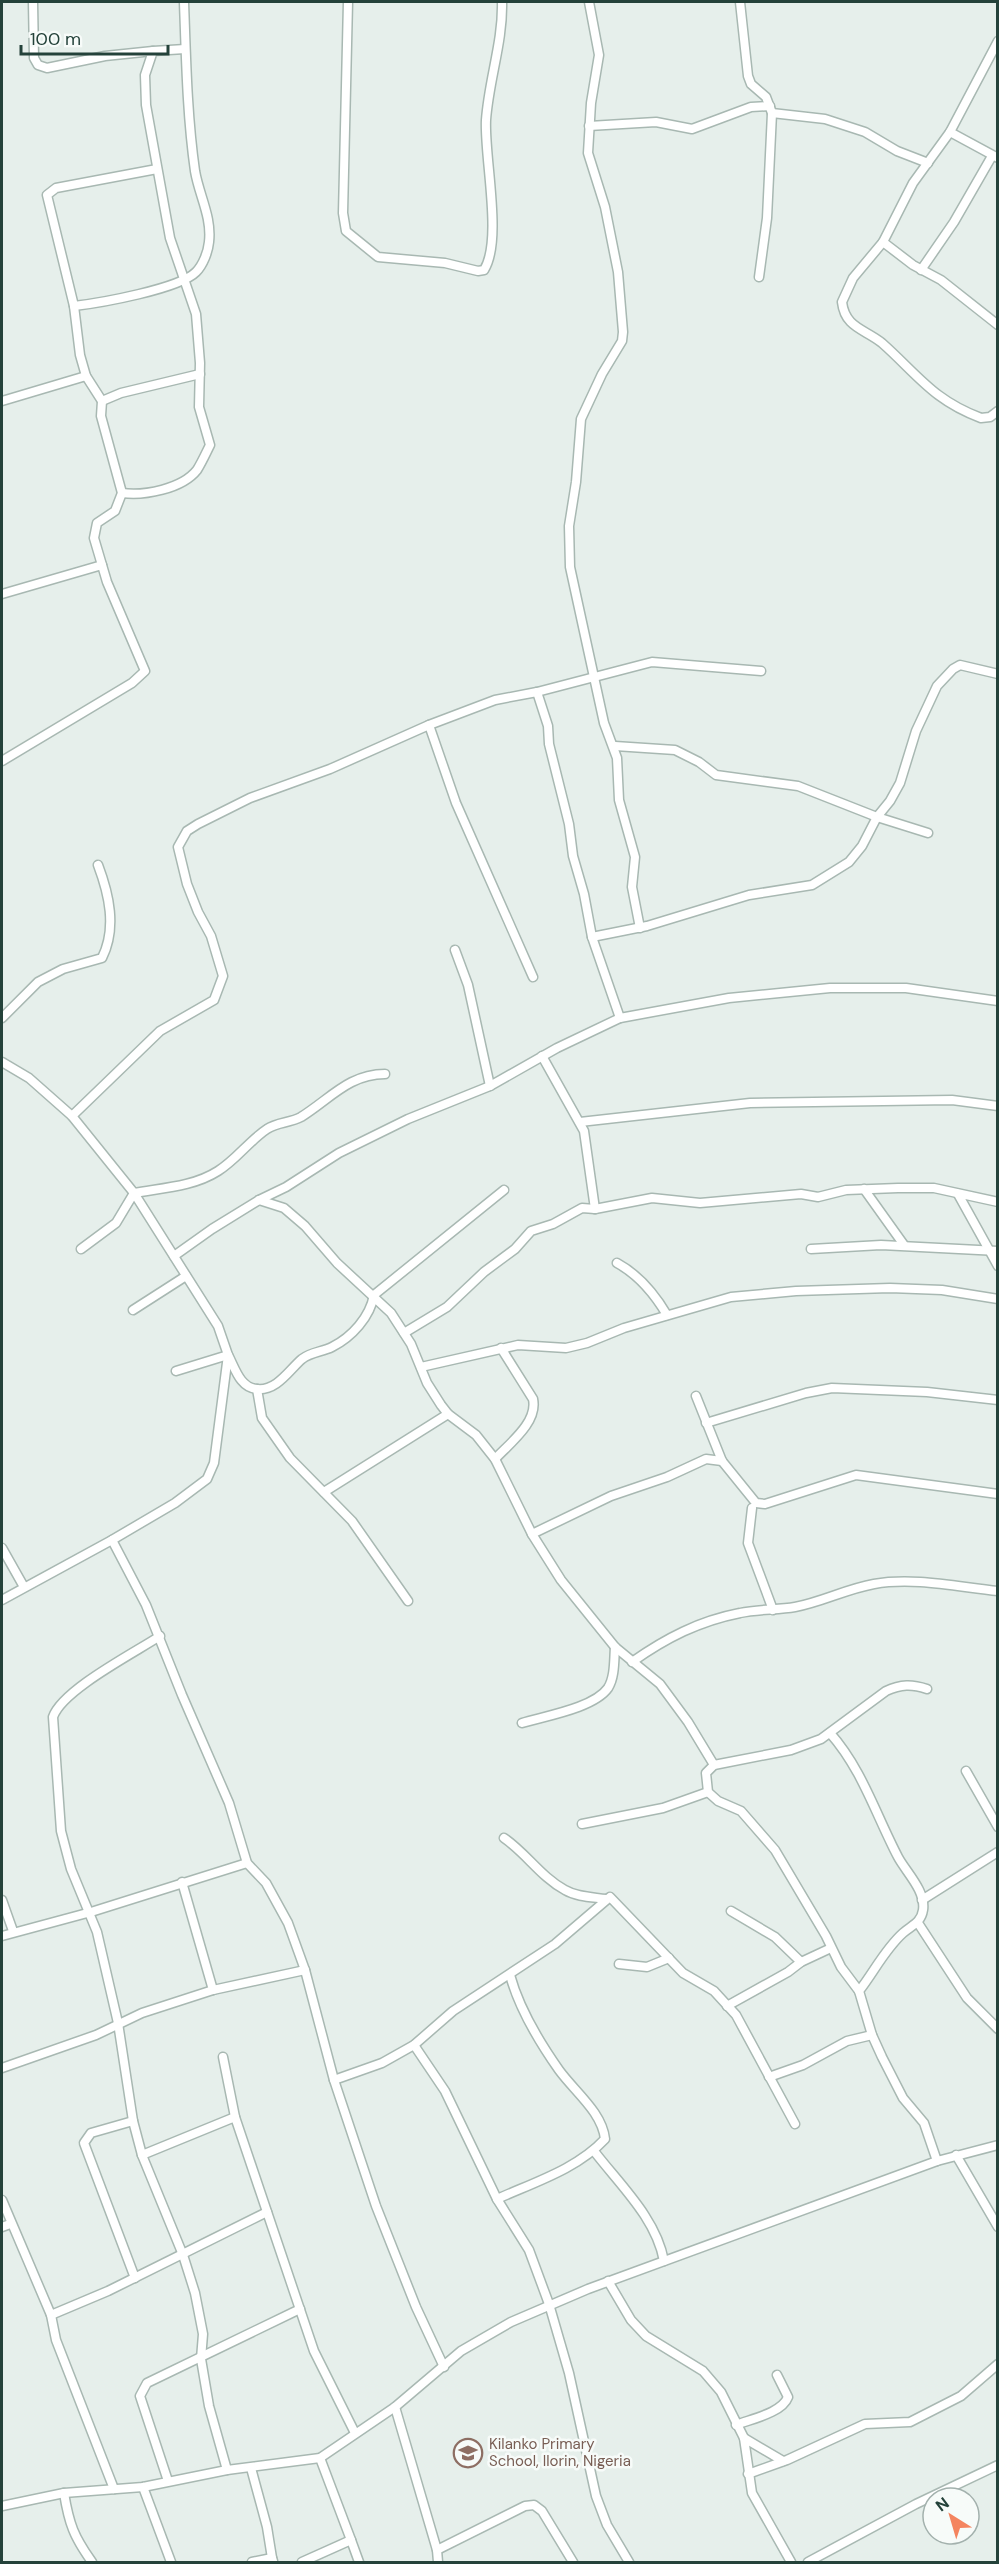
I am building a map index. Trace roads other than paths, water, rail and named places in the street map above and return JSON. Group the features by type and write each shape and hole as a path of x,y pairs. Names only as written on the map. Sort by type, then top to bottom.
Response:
{"street":[{"path":"33,2 34,58 38,65 46,68 105,56 186,49"},
{"path":"74,306 143,292 184,280 197,271 209,243 207,212 195,170 184,2"},
{"path":"348,2 343,213 345,231 378,257 446,263 478,271 484,270 490,254 492,200 486,121 490,81 501,37 502,2"},
{"path":"589,2 599,55 589,126 590,166 605,207 618,272 623,332 621,341 602,374 581,419 576,482 569,525 571,580 604,723 615,746 620,776 620,800 635,857 632,887 640,928"},
{"path":"740,2 748,76 771,109 768,210 759,277"},
{"path":"998,41 950,132 913,183 883,242 872,252 845,290 842,302 849,322 880,342 915,377 947,403 981,418 990,417 998,411"},
{"path":"122,494 135,495 179,483 196,471 210,445 199,407 200,374 196,314 170,238 144,84 153,51"},
{"path":"589,126 656,122 692,129 751,107 771,109 835,122 864,132 897,151 928,163"},
{"path":"921,270 994,157 950,132"},
{"path":"2,761 132,684 145,670 115,603 102,565 94,528 97,523 115,511 122,494 101,416 102,401 86,376 80,355 74,306 47,195 56,188 157,169"},
{"path":"883,242 921,270 941,280 998,325"},
{"path":"102,401 121,393 200,374"},
{"path":"2,401 86,376"},
{"path":"2,594 102,565"},
{"path":"72,1116 160,1031 214,1000 223,976 211,936 198,912 181,862 178,847 187,831 250,798 330,769 429,725 495,700 537,692 652,662 761,671"},
{"path":"592,937 640,928 749,895 812,885 856,856 877,817 890,801 900,783 916,731 944,677 960,665 998,674"},
{"path":"537,692 548,726 549,744 569,824 573,856 584,894 592,937 620,1018"},
{"path":"429,725 456,803 533,977"},
{"path":"615,746 675,750 699,762 716,775 798,786 877,817 928,833"},
{"path":"2,1018 38,982 81,962 102,958 110,936 111,921 108,891 98,865"},
{"path":"455,950 468,985 490,1086"},
{"path":"174,1256 259,1200 286,1187 339,1153 372,1136 490,1086 542,1056 620,1018 729,998 830,988 906,988 998,1001"},
{"path":"542,1056 584,1131 595,1209"},
{"path":"2,1062 28,1078 72,1116 134,1193 218,1326 228,1355 241,1380 257,1389 281,1380 307,1356 332,1347 345,1338 367,1316 374,1295 504,1190"},
{"path":"81,1249 116,1222 134,1193 184,1185 207,1177 231,1161 266,1129 298,1119 344,1084 365,1075 385,1074"},
{"path":"580,1122 750,1103 952,1100 998,1106"},
{"path":"404,1334 447,1307 484,1272 515,1249 531,1231 553,1224 582,1208 595,1209 652,1198 700,1203 801,1194 818,1197 846,1190 864,1189 934,1188 998,1202"},
{"path":"864,1189 904,1245"},
{"path":"958,1194 987,1250 998,1266"},
{"path":"259,1200 284,1208 305,1226 351,1278 374,1295 391,1313 421,1367 427,1383 447,1414 476,1435 495,1459 532,1534 561,1580 615,1647 660,1684 688,1722 714,1765"},
{"path":"812,1249 904,1245 998,1251"},
{"path":"616,1263 635,1275 667,1315"},
{"path":"134,1310 186,1276"},
{"path":"421,1367 518,1345 557,1348 576,1346 667,1315 732,1297 853,1288 942,1290 998,1299"},
{"path":"495,1459 532,1417 535,1407 533,1399 501,1348"},
{"path":"176,1371 228,1355"},
{"path":"2,1600 175,1503 207,1479 214,1463 228,1355"},
{"path":"706,1423 806,1393 832,1388 927,1392 998,1400"},
{"path":"257,1389 262,1418 290,1458 352,1521 408,1601"},
{"path":"696,1396 722,1461 756,1503 765,1504 856,1475 998,1494"},
{"path":"324,1492 447,1414"},
{"path":"532,1534 611,1496 667,1477 706,1458 722,1461"},
{"path":"752,1508 748,1542 773,1610"},
{"path":"112,1540 160,1636 182,1695 229,1803 247,1863 266,1883 279,1903 305,1970 334,2080 376,2206 416,2307 444,2367"},
{"path":"2,1548 24,1587"},
{"path":"632,1662 660,1641 698,1624 741,1612 773,1610 821,1602 854,1588 876,1583 910,1582 998,1591"},
{"path":"160,1636 67,1697 57,1707 53,1717 61,1831 71,1869 91,1912 118,2023 142,2155 183,2255 195,2293 203,2334 201,2359 209,2406 227,2470"},
{"path":"522,1723 594,1702 608,1688 613,1675 615,1647"},
{"path":"927,1689 913,1685 897,1686 886,1690 830,1733 791,1750 714,1765 706,1773 705,1786 718,1801 741,1810 775,1850 831,1948 859,1991 872,2035 903,2098 924,2123 937,2161"},
{"path":"830,1733 853,1763 879,1812 898,1857 922,1900 923,1910 918,1923 903,1933 884,1954 859,1991"},
{"path":"966,1772 998,1827"},
{"path":"582,1824 663,1808 708,1792"},
{"path":"504,1838 522,1850 544,1874 564,1890 606,1899 610,1897 683,1973 714,1991 736,2015 795,2124"},
{"path":"922,1900 998,1852"},
{"path":"2,1936 13,1931 91,1912 247,1863"},
{"path":"182,1882 213,1990"},
{"path":"334,2080 382,2063 414,2045 453,2011 555,1944 606,1899"},
{"path":"2,1900 13,1931"},
{"path":"731,1911 775,1937 801,1962"},
{"path":"918,1923 968,1998 998,2030"},
{"path":"727,2006 788,1972 801,1962 831,1948"},
{"path":"619,1964 647,1967 669,1958"},
{"path":"2,2068 96,2035 118,2023 213,1990 305,1970"},
{"path":"498,2199 558,2172 594,2151 605,2139 604,2130 541,2042 514,1990 510,1975"},
{"path":"769,2077 778,2076 803,2065 847,2041 872,2035"},
{"path":"414,2045 445,2091 498,2199 529,2250 549,2304 569,2373 596,2496 607,2525 629,2562"},
{"path":"223,2057 235,2117 314,2351 355,2433"},
{"path":"142,2155 235,2117"},
{"path":"134,2121 91,2133 84,2143 135,2278"},
{"path":"2,2506 64,2493 143,2487 227,2470 320,2458 395,2407 478,2339 549,2304 937,2161 998,2145"},
{"path":"594,2151 626,2188 660,2244 664,2261"},
{"path":"956,2155 998,2227"},
{"path":"2,2200 6,2226 51,2315 56,2340 114,2489"},
{"path":"51,2315 135,2278 267,2212"},
{"path":"608,2281 631,2320 646,2336 703,2371 721,2392 744,2438 752,2493 764,2518 791,2562"},
{"path":"168,2481 140,2396 147,2383 201,2359 300,2309"},
{"path":"748,2475 865,2424 910,2422 961,2396 998,2364"},
{"path":"736,2425 779,2408 786,2402 788,2397 777,2375"},
{"path":"395,2407 437,2550 438,2562"},
{"path":"744,2438 783,2461"},
{"path":"320,2458 359,2562"},
{"path":"808,2562 916,2504 998,2465"},
{"path":"251,2468 273,2560 252,2562"},
{"path":"143,2487 171,2562"},
{"path":"64,2493 69,2525 76,2541 92,2562"},
{"path":"437,2550 525,2506 534,2505 542,2511 573,2562"},
{"path":"302,2562 351,2540"}],"place":[{"name":"Kilanko Primary School, Ilorin, Nigeria","path":"468,2453"}]}
